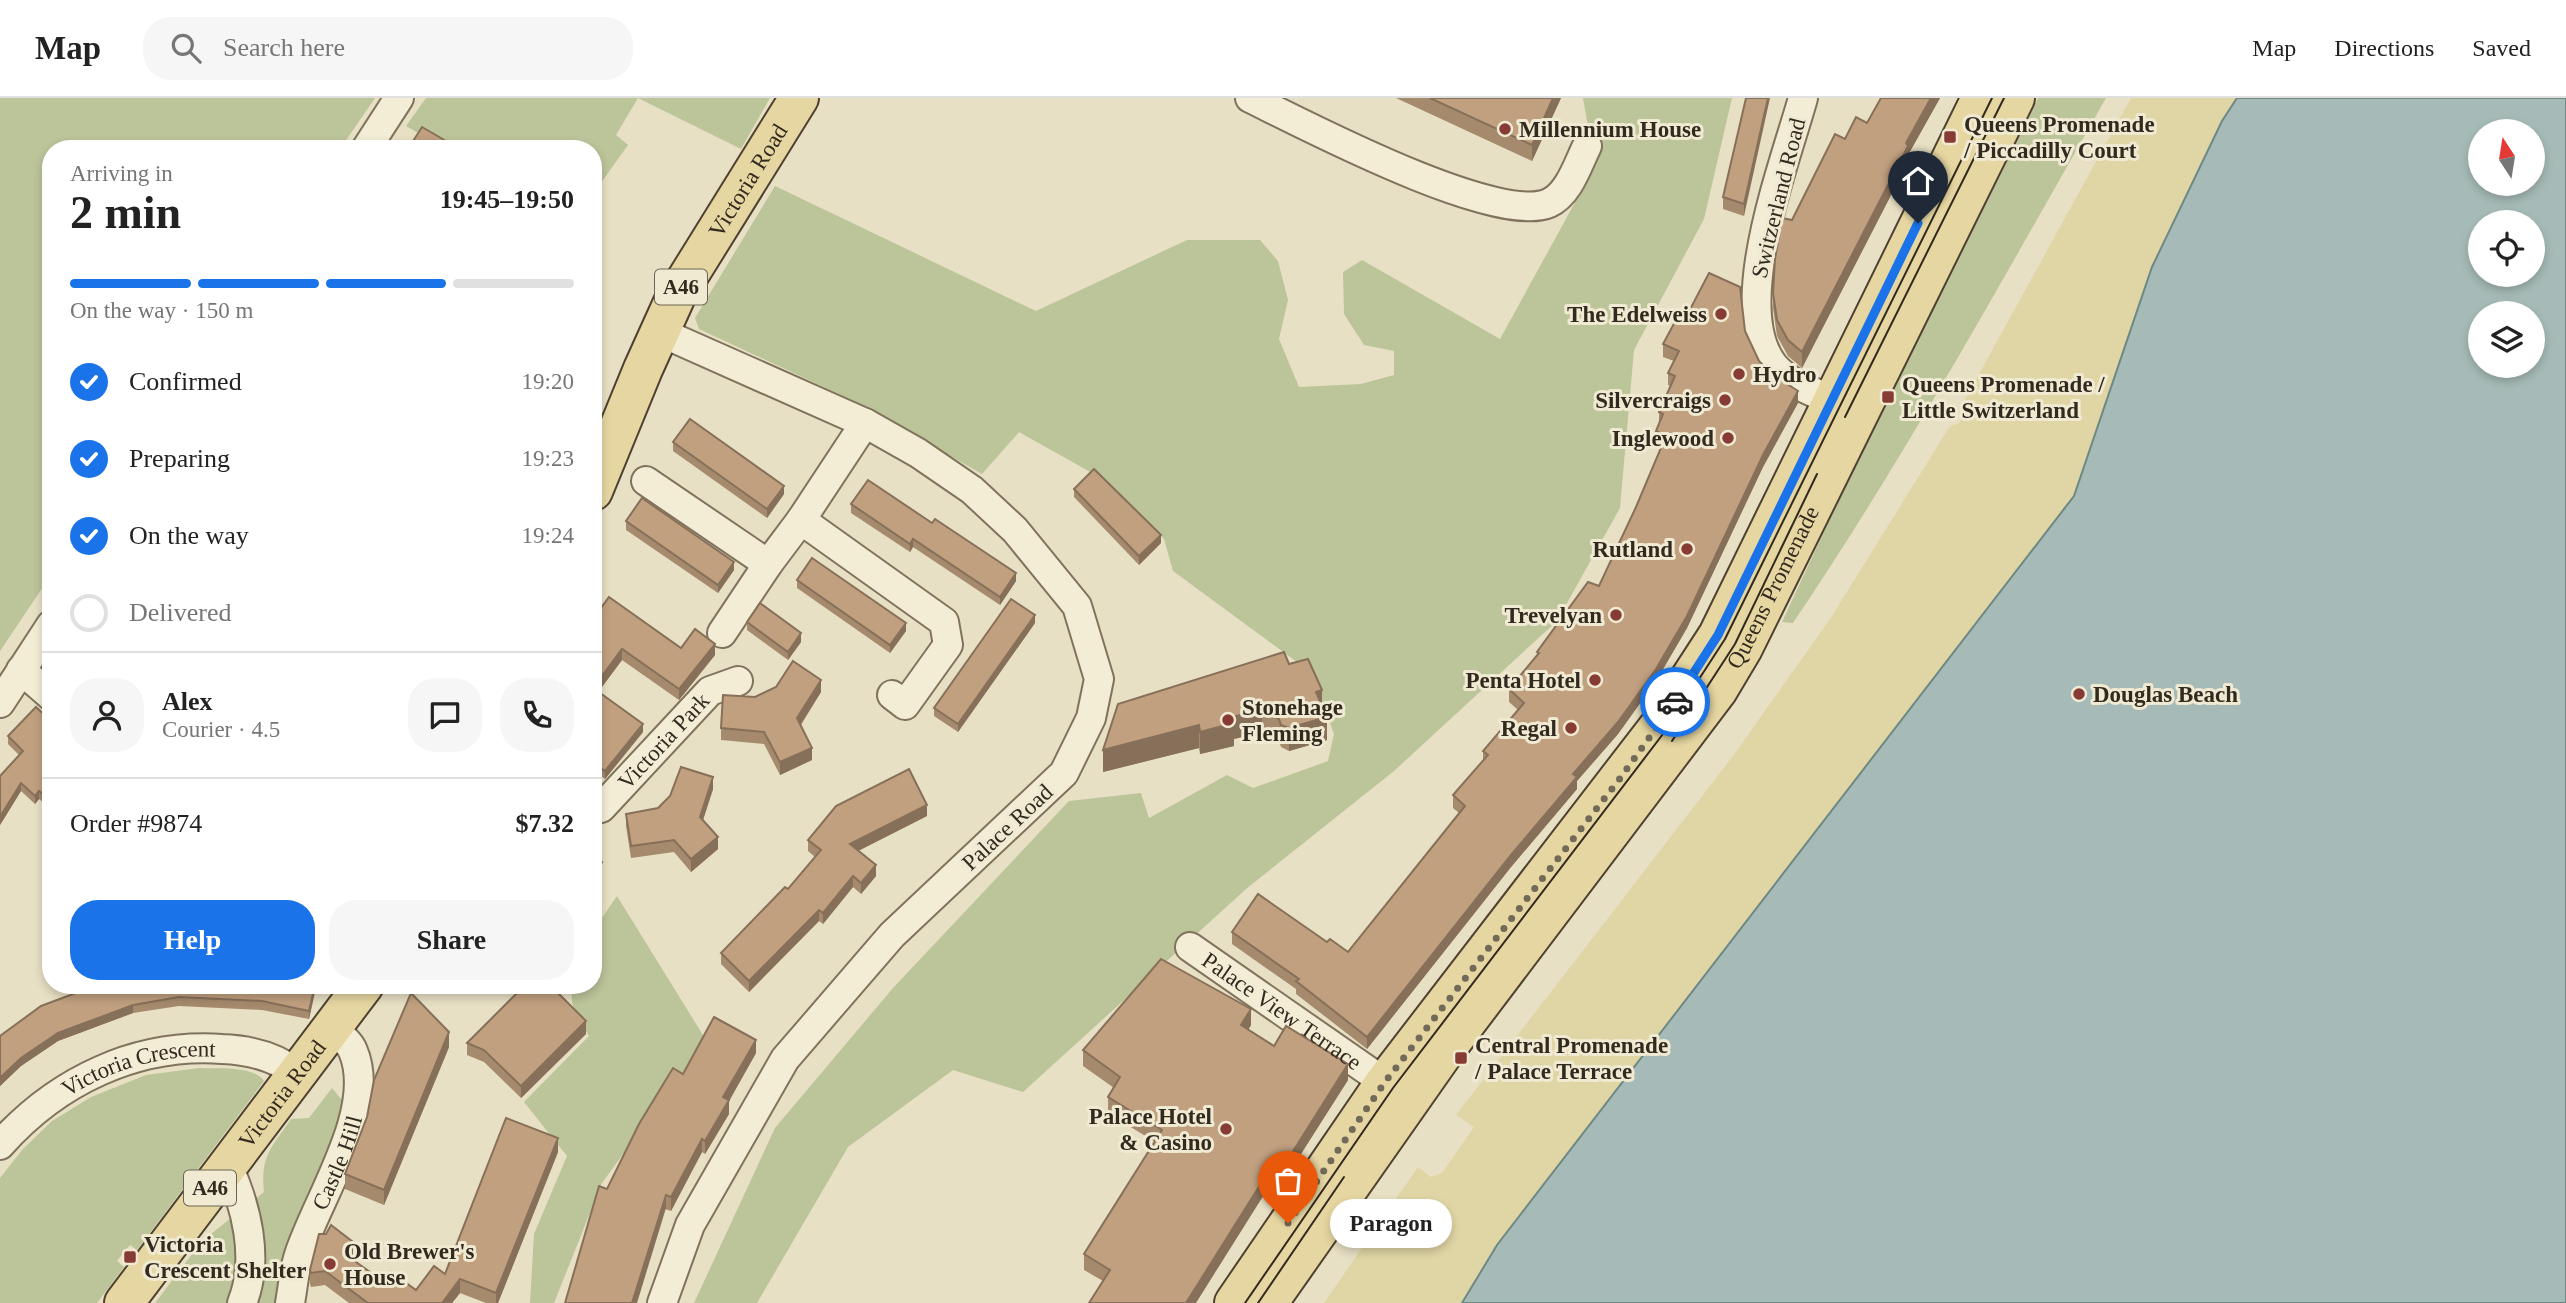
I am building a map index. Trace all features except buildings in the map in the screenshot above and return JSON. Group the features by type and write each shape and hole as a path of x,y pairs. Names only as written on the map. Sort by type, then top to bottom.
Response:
{"main road":[{"name":"Victoria Road","path":"602,470 660,332 695,262 799,98"},
{"name":"Queens Promenade","path":"1844,406 1981,98"},
{"name":"Queens Promenade","path":"1398,1091 1693,675 1718,635 2015,98"},
{"name":"Victoria Road","path":"124,1303 357,994"},
{"path":"1234,1303 1398,1091"},
{"path":"1268,1303 1398,1091"}],"street":[{"path":"372,140 399,98"},
{"path":"1250,98 1335,140 1480,199 1526,209 1551,202 1566,188 1587,146"},
{"name":"Switzerland Road","path":"1803,98 1760,254 1754,301 1762,345 1775,367 1807,390 1844,406"},
{"name":"Palace Road","path":"660,332 865,423 918,453 972,490 1015,530 1077,606 1099,679 1091,718 1064,773 892,935 785,1059 690,1225 662,1303"},
{"path":"722,633 865,423"},
{"path":"646,481 768,564"},
{"path":"801,520 944,622 948,645 905,705 892,695"},
{"path":"0,703 42,638"},
{"path":"21,670 42,688"},
{"name":"Victoria Park","path":"602,806 710,691 738,681"},
{"name":"Palace View Terrace","path":"1189,947 1398,1091"},
{"name":"Castle Hill","path":"290,1303 299,1256 338,1164 355,1108 359,1075 353,1049 331,1028"},
{"name":"Victoria Crescent","path":"0,1145 51,1097 87,1077 151,1052 179,1048 240,1050 271,1058 296,1073"},
{"path":"227,1164 242,1195 252,1262 242,1303"}],"green space":[{"path":"0,98 375,98 346,140 42,140 42,588 0,651"},
{"path":"426,98 638,98 616,135 628,145 602,181 602,140 430,140 406,126"},
{"path":"638,98 770,98 741,149"},
{"path":"1583,98 1732,98 1704,219 1634,350 1620,508 1557,621 1394,771 1246,889 1023,1092 953,1070 848,1147 757,1303 694,1303 775,1128 893,988 1069,801 1141,793 1149,818 1227,775 1253,788 1328,761 1334,734 1312,673 1173,571 1164,539 1128,503 1092,473 1019,432 982,474 856,402 699,329 695,318 775,186 1036,311 1187,240 1260,240 1278,261 1288,300 1279,339 1299,387 1361,384 1394,375 1394,351 1364,345 1344,314 1343,272 1362,260 1500,339 1595,166"},
{"path":"2038,98 2106,98 1876,495 1793,623 1782,622 1847,482"},
{"path":"617,896 706,1040 602,1183 554,1303 530,1303 534,1234 567,1156 524,1102 589,1036 573,1006 572,994 602,994 602,918"},
{"path":"199,1068 243,1070 252,1072 264,1081 137,1250 130,1245 117,1261 124,1267 97,1303 0,1303 0,1178 22,1150 52,1121 91,1097 146,1075"},
{"path":"332,1088 342,1100 340,1128 284,1303 155,1303 202,1241 264,1192 264,1169 273,1145 291,1119 309,1118"}],"sand":[{"name":"Douglas Beach","path":"2131,98 2566,98 2515,1303 1324,1303 1418,1167 1431,1177 1442,1173 1474,1127 1456,1115 1733,756 1830,619 1950,426 1959,423 1970,407 1963,403"}],"shaded area":[{"name":"Douglas Beach","path":"2237,98 2566,98 2566,1303 1462,1303 1497,1245 2074,496 2152,267 2222,121"}],"tram line":[{"path":"1245,1303 1393,1088 1666,730 1725,639 1992,98"},
{"path":"1845,417 2004,98"},
{"path":"1672,741 1735,644 1817,474"},
{"path":"1258,1303 1344,1177"}],"way so far":[{"path":"1288,1223 1385,1082 1618,781 1675,702"}],"place":[{"name":"Millennium House","path":"1505,129"},
{"name":"Queens Promenade / Piccadilly Court","path":"1950,137"},
{"name":"The Edelweiss","path":"1721,314"},
{"name":"Hydro","path":"1739,374"},
{"name":"Queens Promenade / Little Switzerland","path":"1888,397"},
{"name":"Silvercraigs","path":"1725,400"},
{"name":"Inglewood","path":"1728,438"},
{"name":"Rutland","path":"1687,549"},
{"name":"Trevelyan","path":"1616,615"},
{"name":"Penta Hotel","path":"1595,680"},
{"name":"Douglas Beach","path":"2079,694"},
{"name":"Stonehage Fleming","path":"1228,720"},
{"name":"Regal","path":"1571,728"},
{"name":"Central Promenade / Palace Terrace","path":"1461,1058"},
{"name":"Palace Hotel & Casino","path":"1226,1129"},
{"name":"Paragon","path":"1288,1223"},
{"name":"Victoria Crescent Shelter","path":"130,1257"},
{"name":"Old Brewer's House","path":"330,1264"}],"route":[{"path":"1675,702 1718,635 1918,223"}]}
